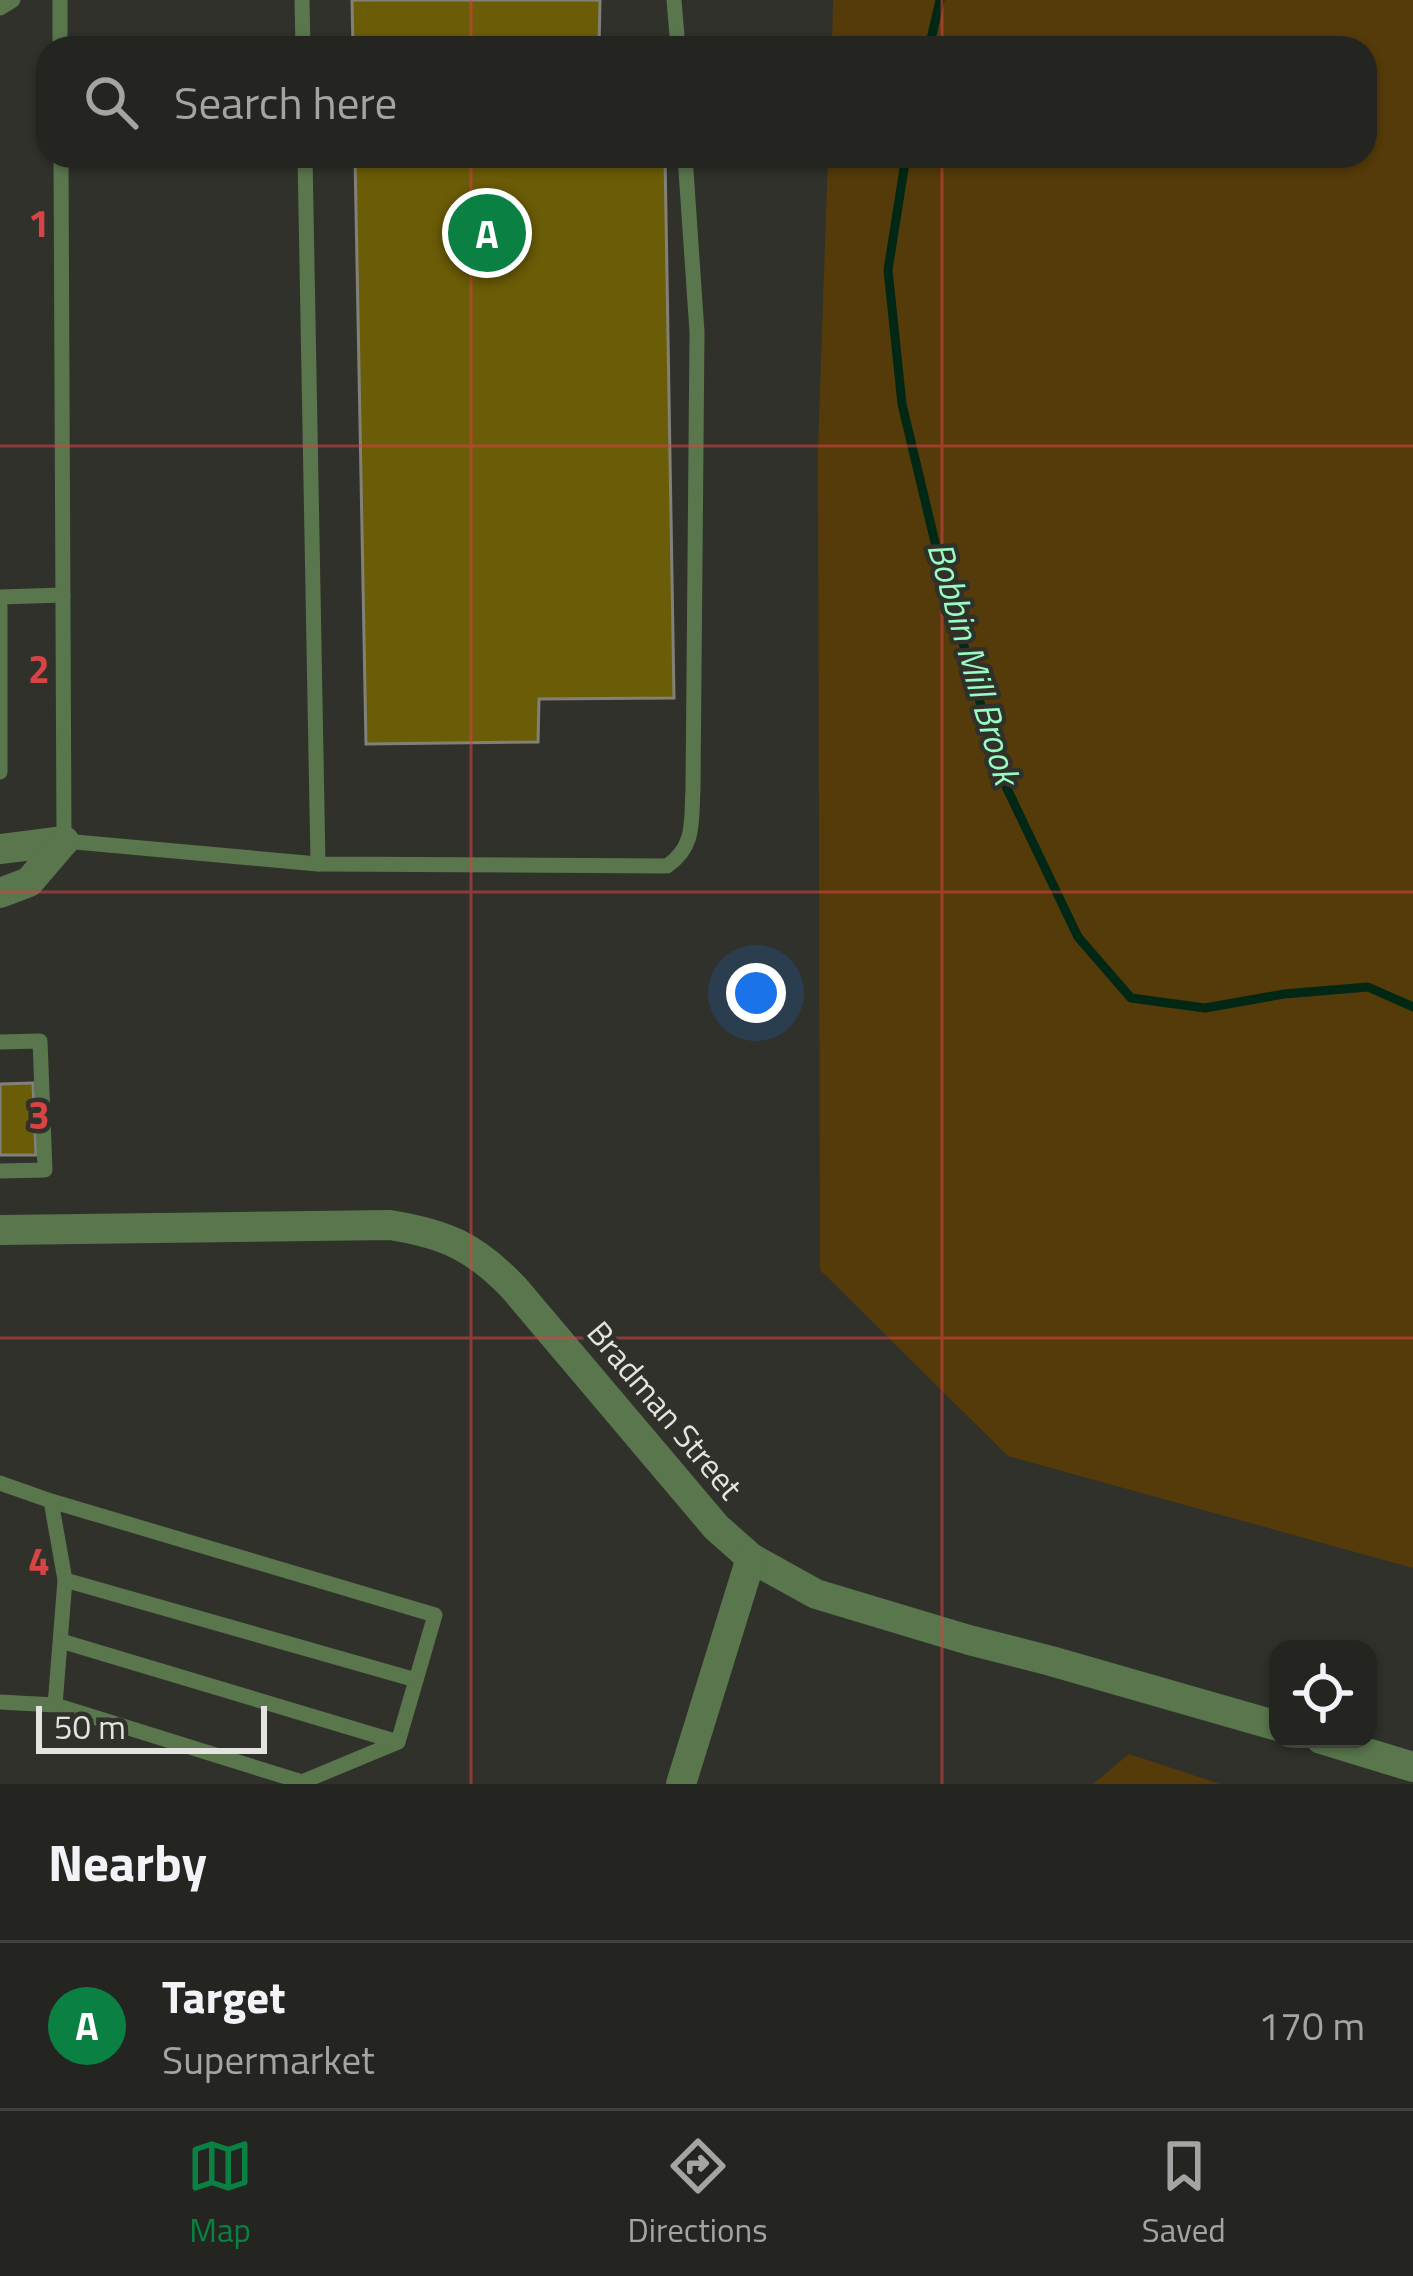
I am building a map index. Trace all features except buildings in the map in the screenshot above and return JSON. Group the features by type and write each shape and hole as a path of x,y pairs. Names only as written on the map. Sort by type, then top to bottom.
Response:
{"street":[{"path":"0,849 64,841"},
{"path":"0,893 29,882 64,841"},
{"name":"Bradman Street","path":"0,1230 390,1225 425,1230 473,1250 514,1288 716,1527 751,1558 817,1594 1269,1723"},
{"path":"681,1784 751,1558"},
{"path":"1351,1748 1413,1767"}],"lane":[{"path":"0,8 13,0"},
{"path":"60,0 60,36"},
{"path":"302,0 303,36"},
{"path":"674,0 677,36"},
{"path":"61,168 64,841 318,864 667,866 681,856 690,839 694,789 697,332 686,168"},
{"path":"305,168 318,864"},
{"path":"0,772 0,601 63,595"},
{"path":"0,1042 40,1041 45,1170 0,1171"},
{"path":"0,1483 435,1615 398,1742"},
{"path":"51,1501 65,1580 56,1705"},
{"path":"65,1580 416,1680"},
{"path":"61,1641 398,1742"},
{"path":"0,1702 56,1705 302,1782 398,1742"}],"shaded area":[{"path":"833,0 1413,0 1413,1568 1008,1456 820,1270 818,450 828,168 1377,168 1377,36 832,36"},
{"path":"1129,1754 1220,1784 1093,1784"}],"waterway":[{"name":"Bobbin Mill Brook","path":"932,36 940,0"},
{"name":"Bobbin Mill Brook","path":"904,168 888,270 902,404 938,555 1001,776 1078,937 1131,998 1205,1008 1284,994 1368,987 1413,1007"}],"place":[{"name":"Target","path":"487,233"}]}
